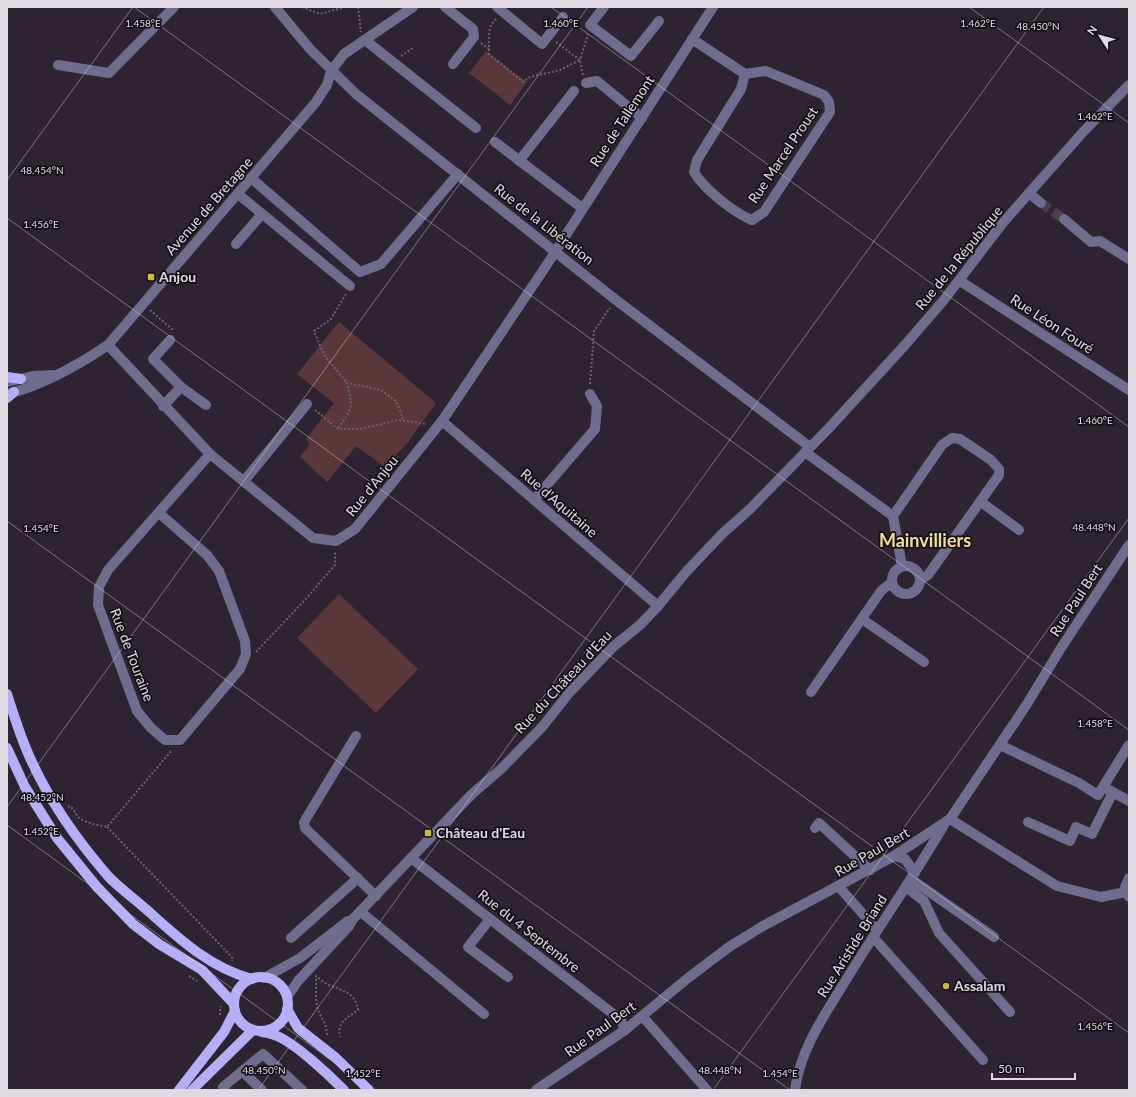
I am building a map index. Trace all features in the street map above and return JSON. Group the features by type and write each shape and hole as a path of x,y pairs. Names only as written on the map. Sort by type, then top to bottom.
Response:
{"main road":[{"path":"7,377 21,379"},
{"path":"7,694 27,751 38,773 70,828 109,877 168,931 224,969 252,979 264,978 276,982 287,997 288,1009 298,1028 336,1058 369,1090"},
{"path":"7,748 29,794 58,838 97,887 137,928 202,970 235,1008 242,1023 256,1030 277,1036 287,1042 327,1072 344,1090"},
{"path":"179,1090 224,1032 235,1008 239,989 252,979"},
{"path":"192,1090 256,1030 266,1031 280,1023 288,1009"}],"street":[{"path":"58,65 109,73 174,7"},
{"name":"Rue de la Libération","path":"274,7 331,71 356,94 616,300 893,516"},
{"name":"Avenue de Bretagne","path":"9,395 35,386 84,362 108,345 316,102 327,85 331,71 344,54 413,7"},
{"path":"445,7 473,29 474,37 453,64"},
{"path":"604,7 590,25 631,56 659,21"},
{"name":"Rue de Tallemont","path":"556,251 582,208 713,7"},
{"path":"500,10 542,44 563,17"},
{"path":"692,39 745,74"},
{"path":"365,40 476,128"},
{"name":"Rue Marcel Proust","path":"766,71 824,95 829,102 830,112 764,212 752,220 742,216 699,181 694,172 697,160 741,89 745,74 766,71"},
{"path":"586,82 597,81 642,118"},
{"name":"Rue de la République","path":"807,450 905,345 960,281 1002,224 1084,131 1129,85"},
{"path":"519,161 574,91"},
{"path":"495,142 582,208"},
{"path":"251,178 360,272 381,264 458,174"},
{"path":"1029,193 1041,203"},
{"path":"238,194 350,286"},
{"path":"236,244 262,214"},
{"path":"1064,219 1091,242 1100,241 1129,259"},
{"name":"Rue d'Anjou","path":"336,541 355,529 442,421 556,251"},
{"name":"Rue Léon Fouré","path":"960,281 1129,390"},
{"path":"170,340 153,360 181,387 206,405"},
{"path":"108,345 210,454 313,538 336,541"},
{"name":"Avenue de Bretagne","path":"7,382 56,375"},
{"path":"164,406 181,387"},
{"path":"534,500 595,429 598,406 590,394"},
{"path":"244,482 307,404"},
{"name":"Rue d'Aquitaine","path":"442,421 658,606"},
{"path":"892,582 897,590 906,594 917,588 920,580 928,575 995,483 999,475 999,469 991,460 960,439 952,438 942,445 893,516 902,566"},
{"name":"Rue du Château d'Eau","path":"287,997 298,981 349,926 353,919 472,794 501,769 543,726 569,693 614,646 640,625 686,572 807,450"},
{"name":"Rue de Touraine","path":"180,740 165,740 150,728 138,711 98,605 99,587 108,570 210,454"},
{"path":"981,502 1020,530"},
{"path":"159,512 207,555 218,571 245,641 246,648 246,654 240,669 180,740"},
{"name":"Rue Paul Bert","path":"536,1090 625,1030 688,978 729,947 762,926 870,870 948,821 1000,746 1129,545"},
{"path":"902,566 912,568 916,571 920,580"},
{"path":"811,692 882,591 892,582 894,573 902,566"},
{"path":"862,619 924,662"},
{"path":"356,736 304,822 305,828 376,896"},
{"path":"1000,746 1079,783 1098,795 1129,745"},
{"path":"1103,787 1129,801"},
{"path":"1028,822 1070,840 1076,827 1092,834 1113,792"},
{"path":"948,821 1057,886 1101,897 1127,895 1126,883 1129,878"},
{"name":"Rue Aristide Briand","path":"795,1090 804,1057 825,1014 875,933 911,880 948,821"},
{"path":"815,828 819,823 870,870"},
{"path":"894,856 905,860 911,880 924,901 939,933 1010,1012"},
{"name":"Rue du 4 Septembre","path":"411,858 621,1020 625,1030"},
{"path":"291,938 358,878"},
{"path":"911,880 994,937"},
{"path":"839,887 875,933 983,1060"},
{"path":"361,912 484,1014"},
{"name":"Rue du Château d'Eau","path":"264,978 300,958 345,922 353,919"},
{"path":"490,919 465,944 508,977"},
{"path":"642,1017 707,1090"},
{"path":"225,1090 223,1087 263,1054 302,1090"},
{"path":"242,1071 262,1090"}],"path":[{"path":"302,7 320,14 345,7"},
{"path":"358,7 360,29 365,40"},
{"path":"500,10 488,31 489,54 523,82 530,77 560,70 580,60"},
{"path":"580,60 585,38 592,26"},
{"path":"548,36 580,60"},
{"path":"474,37 489,49"},
{"path":"395,64 403,54 413,48"},
{"path":"338,429 347,416 352,404 347,383 324,355 314,331 331,319 343,301 350,286"},
{"path":"590,394 594,331 616,300"},
{"path":"143,304 176,333 170,340"},
{"path":"347,383 381,390 396,401 404,421"},
{"path":"307,404 338,429 361,429 398,420 428,424 425,428"},
{"path":"256,652 304,602 335,565 336,541"},
{"path":"107,827 180,740"},
{"path":"67,808 70,806 79,817 90,823 107,827 229,954 233,959 230,962"},
{"path":"327,1035 326,1023 318,1010 316,1003 316,976 328,984 350,993 358,1004 358,1010 344,1019 340,1026 340,1037"},
{"path":"219,1002 221,1014 216,1025 224,1032"}],"shaded area":[{"path":"486,51 527,82 510,105 469,73"},
{"path":"339,322 436,403 409,441 385,467 356,446 327,482 300,457 310,444 306,439 334,403 297,374"},
{"path":"339,594 418,669 376,713 297,638"}],"tunnel":[{"path":"1041,203 1064,219"}],"place":[{"name":"Anjou","path":"151,277"},
{"name":"Château d'Eau","path":"428,833"},
{"name":"Assalam","path":"946,986"}],"district":[{"name":"Mainvilliers","path":"925,541"}]}
